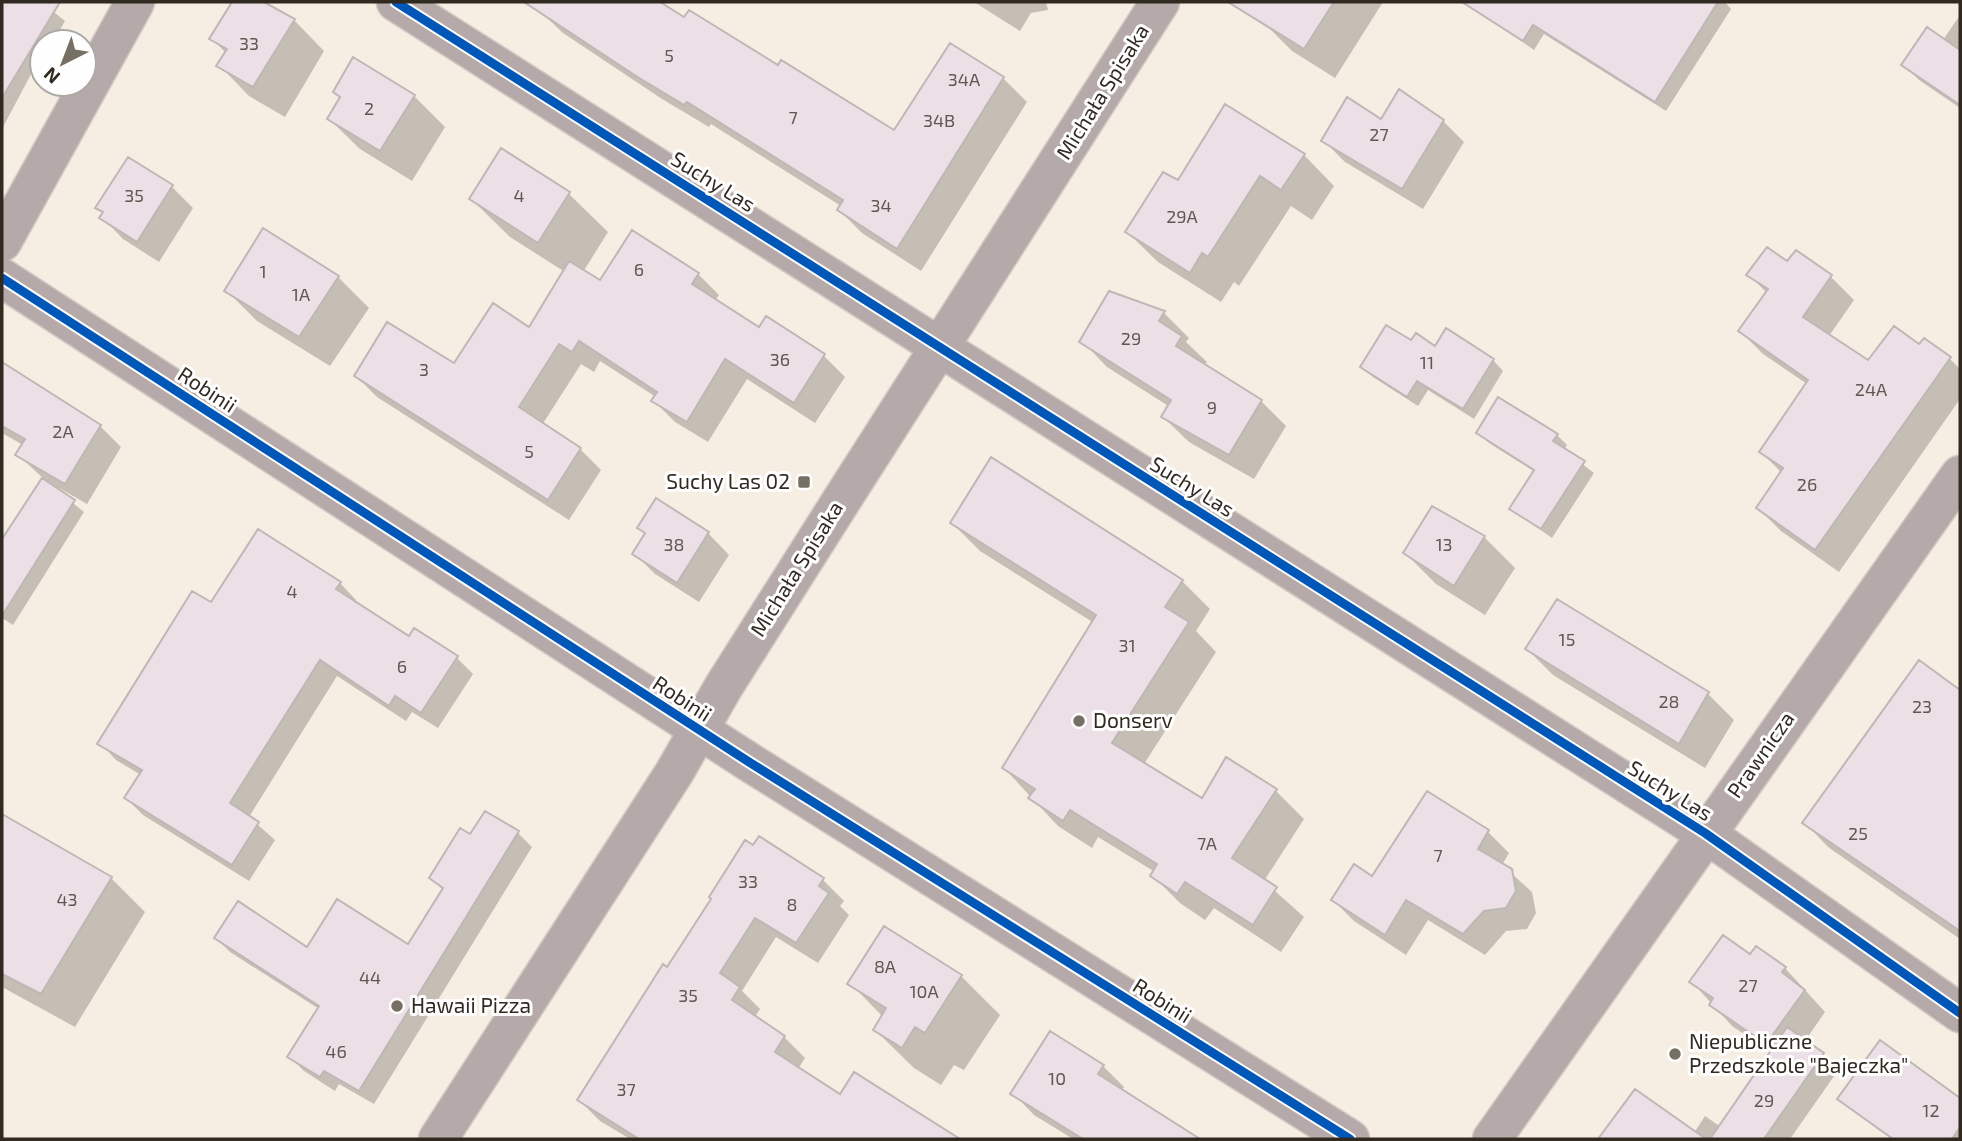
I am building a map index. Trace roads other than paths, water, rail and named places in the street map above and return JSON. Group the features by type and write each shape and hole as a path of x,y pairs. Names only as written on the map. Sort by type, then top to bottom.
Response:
{"street":[{"path":"2,242 135,2"},
{"name":"Suchy Las","path":"396,2 1705,833 1960,1013"},
{"name":"Michała Spisaka","path":"438,1139 699,730 842,498 941,348 1160,2"},
{"name":"Robinii","path":"2,278 699,730 1350,1139"},
{"name":"Prawnicza","path":"1492,1139 1705,833 1960,475"}],"place":[{"name":"Suchy Las 02","path":"804,482"},
{"name":"Donserv","path":"1079,721"},
{"name":"Hawaii Pizza","path":"397,1006"},
{"name":"Niepubliczne Przedszkole \"Bajeczka\"","path":"1675,1054"}]}
